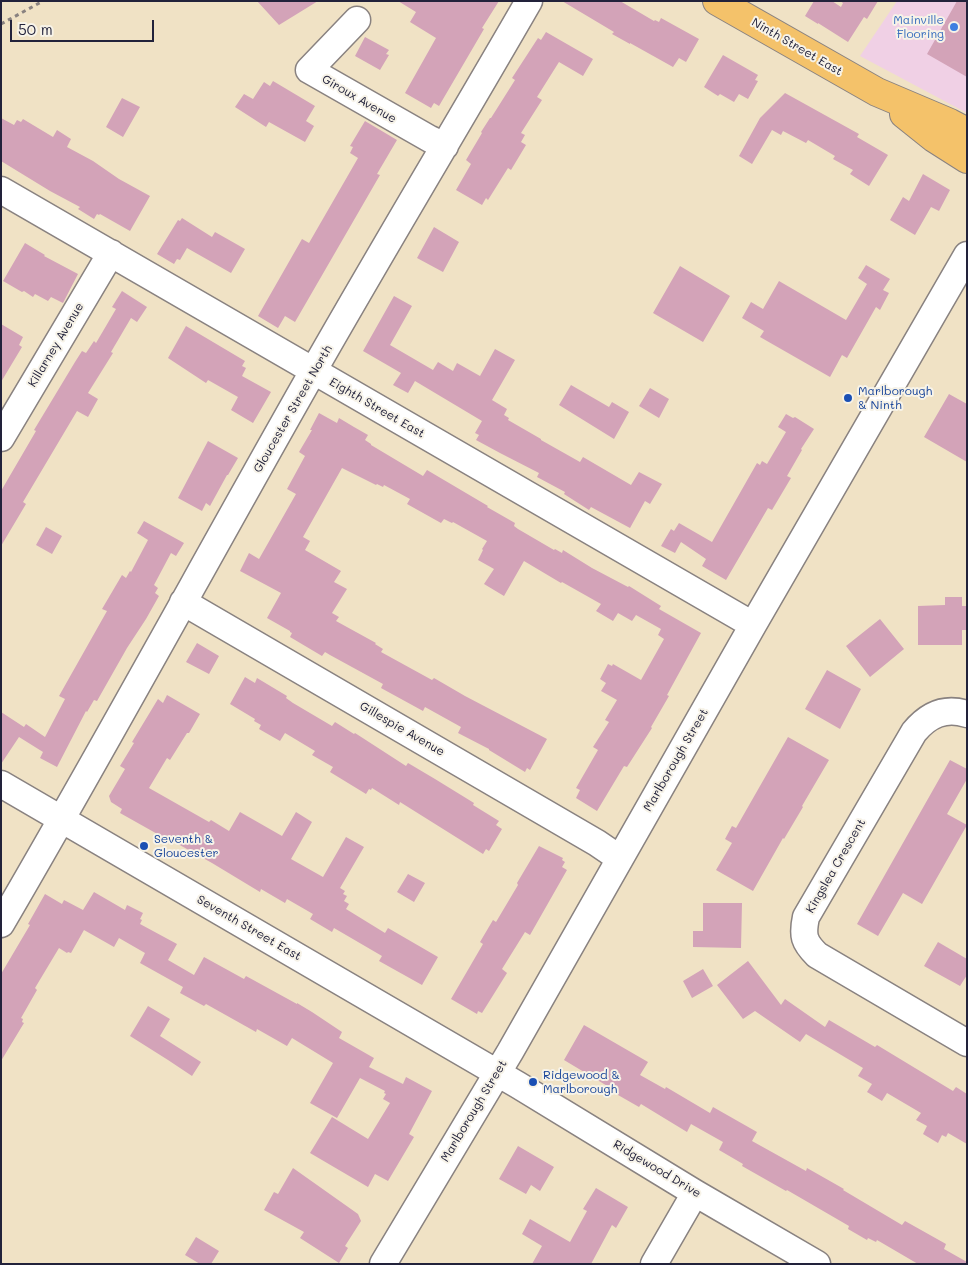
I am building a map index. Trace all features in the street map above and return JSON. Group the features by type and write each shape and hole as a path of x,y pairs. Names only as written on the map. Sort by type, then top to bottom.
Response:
{"main road":[{"name":"Ninth Street East","path":"718,1 877,92 967,132"},
{"name":"Ninth Street East","path":"877,92 934,138 967,159"}],"street":[{"name":"Gloucester Street North","path":"1,924 313,372 529,1"},
{"name":"Giroux Avenue","path":"357,20 309,70 430,140 446,146"},
{"name":"Eighth Street East","path":"1,190 753,625"},
{"name":"Killarney Avenue","path":"1,438 111,253"},
{"name":"Marlborough Street","path":"383,1264 498,1073 753,625 967,255"},
{"name":"Gillespie Avenue","path":"183,602 620,858"},
{"name":"Kingslea Crescent","path":"967,714 942,712 923,721 914,732 806,917 803,931 808,946 818,955 967,1043"},
{"name":"Seventh Street East","path":"1,784 498,1073"},
{"name":"Ridgewood Drive","path":"498,1073 695,1193 817,1264"},
{"path":"654,1264 695,1193"}],"path":[{"path":"1,24 43,1"}],"shaded area":[{"path":"897,1 967,1 967,113 860,56"}],"building":[{"path":"257,1 318,1 279,25"},
{"path":"398,1 499,1 439,106 434,103 431,108 405,93 436,38 410,22 416,12"},
{"path":"562,1 620,1 654,21 659,22 661,18 699,39 686,62 679,58 673,67 612,34 614,32"},
{"path":"814,1 832,1 841,7 843,3 840,1 878,1 867,19 864,17 848,42 805,16"},
{"name":"Mainville Flooring","path":"957,1 967,1 967,77 927,54"},
{"path":"546,32 593,59 583,76 559,62 537,97 542,100 521,133 525,135 521,142 526,145 511,170 508,168 488,200 486,198 482,205 456,190 471,164 466,160 481,132 515,80 512,78 538,38 541,40"},
{"path":"365,37 389,50 386,54 389,55 380,70 355,56"},
{"path":"723,55 758,75 755,80 758,81 748,99 739,94 734,102 720,94 718,96 704,87"},
{"path":"273,81 315,106 306,121 314,126 305,142 269,122 266,127 235,107 244,94 253,99 264,82 270,86"},
{"path":"785,93 859,134 857,137 888,155 869,186 850,174 853,170 833,159 835,156 808,140 806,143 783,131 781,135 772,130 752,164 739,156 760,118"},
{"path":"122,98 140,107 123,137 106,127"},
{"path":"1,118 14,125 17,120 21,122 23,119 53,137 57,130 71,139 67,147 150,196 130,231 100,214 97,214 94,219 78,209 80,207 1,161"},
{"path":"365,121 397,140 377,174 380,175 295,322 285,316 278,328 258,316 302,239 309,243 358,158 350,153 353,147 350,146"},
{"path":"923,174 950,190 939,211 931,207 915,235 890,220 903,197 909,201"},
{"path":"182,218 212,237 215,232 245,249 231,273 187,248 180,260 177,259 174,264 157,254 178,220 180,221"},
{"path":"434,227 459,242 443,272 417,258"},
{"path":"25,243 44,256 78,274 63,303 51,297 48,301 35,294 33,297 3,281"},
{"path":"866,265 890,279 883,290 889,293 880,310 876,307 847,358 842,355 830,377 760,337 764,331 742,318 751,302 763,309 779,281 846,320 867,284 858,278"},
{"path":"680,266 730,296 703,342 653,313"},
{"path":"122,291 147,307 137,322 131,318 111,352 113,353 88,393 98,399 88,417 77,411 23,502 26,504 1,546 1,491 36,431 34,430 82,351 86,353 94,341 96,343 116,309 112,307"},
{"path":"394,296 412,306 390,345 433,370 438,362 453,371 457,363 480,376 495,349 515,360 492,400 507,409 504,415 509,418 508,420 580,462 583,457 631,485 639,472 662,484 650,504 645,501 630,528 591,507 589,510 564,494 565,492 537,477 539,473 476,440 479,435 475,433 482,421 415,381 408,393 393,385 401,373 363,351"},
{"path":"1,324 23,337 19,345 22,347 1,382"},
{"path":"186,326 245,361 242,366 246,368 242,376 271,392 253,423 231,410 238,397 208,380 206,383 168,358"},
{"path":"571,385 609,407 612,402 629,412 614,439 559,405"},
{"path":"650,388 669,399 659,418 639,406"},
{"path":"949,394 967,404 967,462 924,437"},
{"path":"319,413 337,423 339,418 368,435 365,440 371,445 423,476 427,470 515,523 514,526 518,529 554,550 562,553 563,550 592,568 629,586 661,606 659,609 701,633 667,695 669,696 652,728 627,767 624,766 597,811 576,798 580,790 576,788 598,750 593,747 609,722 605,720 617,700 601,691 606,683 600,679 608,664 612,666 613,664 641,680 664,639 658,635 661,629 636,615 632,621 618,613 613,621 596,611 601,604 524,561 504,596 484,584 494,569 478,560 487,541 453,522 444,519 441,523 407,504 410,499 384,485 383,487 376,485 342,468 303,537 310,541 305,550 341,571 334,582 347,589 332,613 339,617 336,621 376,643 383,649 381,652 432,680 434,678 547,739 530,770 527,768 525,772 489,749 458,733 461,727 425,707 423,711 381,688 383,684 325,652 322,656 290,637 292,633 290,631 267,618 281,593 240,571 249,553 259,559 296,494 287,489 305,456 299,452 312,430 310,430"},
{"path":"786,414 793,418 795,417 814,429 787,476 791,478 772,510 768,508 726,580 702,566 706,559 681,542 675,553 661,546 671,529 674,531 679,523 712,542 757,463 760,465 762,461 767,464 786,432 778,427"},
{"path":"208,441 238,458 210,506 206,503 202,511 178,498"},
{"path":"144,521 184,543 176,556 171,553 154,585 158,588 155,593 159,596 146,619 97,701 94,700 86,711 57,767 40,758 43,752 19,737 1,764 1,712 24,727 26,724 45,737 65,699 59,696 107,611 102,609 122,575 126,578 131,572 148,540 137,533"},
{"path":"46,527 62,536 52,554 36,545"},
{"path":"945,597 962,597 962,606 967,606 967,630 962,630 962,645 918,645 918,606 945,605"},
{"path":"880,619 904,649 870,677 846,646"},
{"path":"197,643 219,656 209,674 186,662"},
{"path":"827,670 861,689 840,729 805,709"},
{"path":"245,677 255,683 257,678 287,696 286,698 293,703 332,726 335,722 406,766 408,763 474,803 473,805 499,821 496,825 502,829 489,851 486,849 483,854 400,802 399,805 372,788 366,794 330,772 333,767 312,755 315,751 285,733 280,741 259,729 261,725 254,721 255,719 230,704"},
{"path":"167,695 200,714 170,760 167,758 149,788 209,822 211,820 229,831 240,812 282,836 296,812 312,822 291,859 323,877 346,837 364,847 340,888 345,891 343,894 347,896 344,901 349,904 346,909 385,933 388,928 438,957 422,985 379,961 382,956 334,928 332,932 310,919 313,914 287,899 285,903 261,889 260,892 212,863 120,813 122,809 111,802 109,796 125,769 120,766 158,699 163,703"},
{"path":"788,737 829,760 753,891 716,870 732,843 725,839 732,826 736,828"},
{"path":"950,760 967,769 967,779 947,814 967,825 922,904 903,893 878,936 857,924"},
{"path":"539,846 563,858 562,860 565,862 562,867 567,870 530,935 525,932 502,969 507,973 482,1013 478,1011 477,1014 451,999 483,944 480,942 493,920 496,922"},
{"path":"408,874 425,883 414,902 397,892"},
{"path":"94,892 125,910 127,905 143,913 140,924 177,944 168,960 194,975 204,957 244,979 246,976 297,1003 342,1032 339,1038 374,1058 369,1067 403,1084 406,1077 432,1091 409,1134 414,1137 388,1181 375,1174 368,1187 310,1153 332,1117 368,1139 390,1103 383,1099 386,1094 384,1093 385,1091 360,1078 337,1118 310,1103 333,1063 292,1038 287,1046 257,1029 256,1032 206,1004 204,1006 180,993 183,987 140,963 145,953 119,938 114,947 84,930 71,953 67,953 59,948 35,988 37,990 21,1018 24,1023 1,1061 1,974 30,925 28,924 45,894 62,904 64,900 83,910"},
{"path":"703,903 742,903 741,948 693,947 693,931 703,931"},
{"path":"938,942 967,959 967,975 960,986 924,966"},
{"path":"748,961 781,1005 785,999 825,1027 829,1020 875,1047 877,1045 953,1091 956,1087 967,1094 967,1144 948,1133 946,1137 942,1135 938,1143 923,1134 927,1126 916,1120 921,1113 887,1093 882,1101 867,1092 872,1084 858,1076 863,1068 806,1034 800,1042 755,1011 743,1019 717,985"},
{"path":"703,969 713,986 692,998 683,981"},
{"path":"148,1006 170,1019 160,1036 201,1062 192,1076 130,1036"},
{"path":"584,1025 648,1062 640,1075 665,1089 666,1087 710,1113 713,1107 757,1132 752,1141 806,1171 807,1168 902,1225 905,1221 946,1244 944,1249 967,1262 967,1264 918,1264 877,1240 876,1242 868,1238 867,1240 848,1229 849,1226 742,1166 743,1164 719,1150 723,1142 691,1124 687,1132 641,1104 639,1107 618,1095 619,1093 564,1060"},
{"path":"518,1146 554,1167 540,1191 531,1185 526,1194 499,1179"},
{"path":"293,1168 358,1214 361,1221 345,1246 348,1248 339,1263 300,1238 304,1232 264,1210 274,1192 278,1194"},
{"path":"596,1188 628,1207 616,1228 612,1225 591,1264 532,1264 542,1246 522,1234 530,1219 570,1242 587,1211 583,1209"},
{"path":"196,1237 219,1251 211,1264 200,1264 185,1255"}],"place":[{"name":"Mainville Flooring","path":"954,27"},
{"name":"Marlborough & Ninth","path":"848,398"},
{"name":"Seventh & Gloucester","path":"144,846"},
{"name":"Ridgewood & Marlborough","path":"533,1082"}]}
